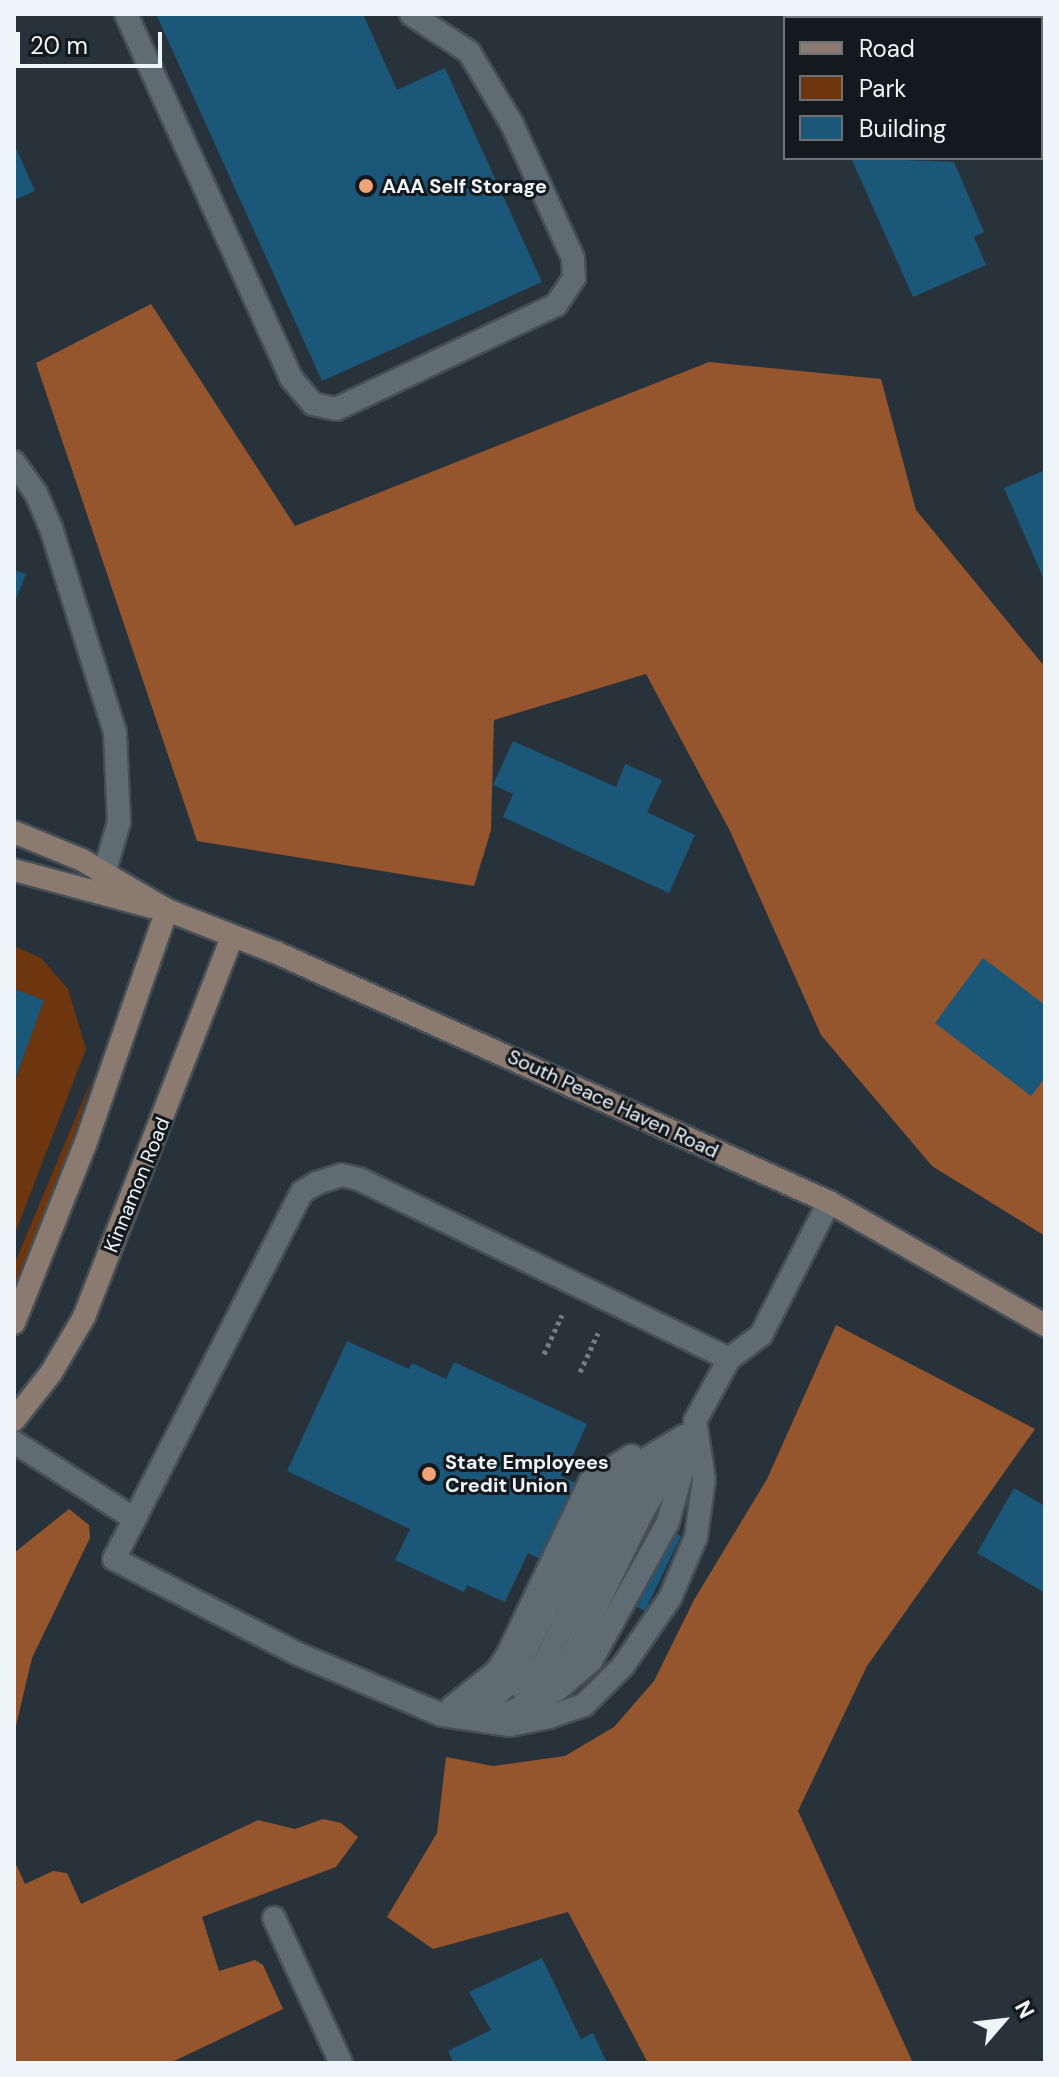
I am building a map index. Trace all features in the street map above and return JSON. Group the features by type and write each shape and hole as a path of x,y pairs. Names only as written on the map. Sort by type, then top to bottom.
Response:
{"main road":[{"name":"South Peace Haven Road","path":"14,832 105,874 167,910 829,1202 1045,1325"},
{"name":"South Peace Haven Road","path":"14,870 97,895 167,910"},
{"path":"14,1323 85,1145 167,910"},
{"name":"Kinnamon Road","path":"14,1420 51,1373 84,1317 232,937"}],"street":[{"path":"126,14 291,378 313,404 336,409 556,305 574,278 573,258 512,124 469,52 411,14"},
{"path":"14,462 36,493 66,573 115,732 121,799 105,874 97,895"},
{"path":"695,1421 704,1479 696,1537 670,1598 623,1666 584,1705 550,1717 510,1725 442,1715 298,1654 114,1559 302,1192 328,1178 359,1179 729,1359"},
{"path":"442,1715 497,1705 543,1665 625,1499 637,1480 683,1443 729,1359 761,1335 829,1202"},
{"path":"442,1715 497,1671 590,1482 612,1464 678,1435 695,1421"},
{"path":"442,1715 506,1717 572,1681 591,1661 668,1522 695,1421"},
{"path":"14,1442 135,1519"},
{"path":"274,1918 341,2063"}],"path":[{"path":"544,1354 565,1309"},
{"path":"580,1372 601,1326"}],"green space":[{"path":"14,946 41,958 68,989 86,1049 14,1236 14,1084 43,1000 14,989"},
{"path":"93,1076 50,1213 14,1289 14,1265"}],"shaded area":[{"path":"151,304 295,526 709,362 881,379 916,510 1045,667 1045,1236 932,1166 821,1035 730,831 646,674 494,720 491,830 474,886 197,841 36,363"},
{"path":"836,1325 1035,1429 867,1666 798,1811 913,2063 648,2063 568,1912 433,1949 387,1917 437,1833 446,1757 493,1766 565,1756 614,1727 654,1681 694,1600 767,1479"},
{"path":"69,1509 89,1525 90,1538 32,1658 14,1734 14,1553"},
{"path":"323,1819 341,1823 358,1837 336,1867 202,1917 219,1971 255,1960 263,1965 283,2009 170,2063 14,2063 14,1860 25,1884 53,1871 67,1873 81,1904 258,1820 295,1829"}],"building":[{"name":"AAA Self Storage","path":"156,14 363,14 397,90 445,68 542,282 322,381"},
{"path":"788,14 881,14 881,16"},
{"path":"14,144 35,191 14,200"},
{"path":"852,160 954,162 984,232 974,237 986,265 913,297"},
{"path":"1045,470 1045,582 1004,488"},
{"path":"14,570 26,574 14,604"},
{"path":"513,741 616,787 625,764 662,780 647,812 695,835 669,893 503,817 513,794 493,785"},
{"path":"983,958 1045,1005 1045,1078 1031,1096 935,1023"},
{"path":"14,989 44,1000 14,1083"},
{"name":"State Employees Credit Union","path":"347,1341 409,1369 412,1363 446,1379 454,1362 587,1424 563,1477 681,1536 645,1611 528,1553 505,1602 467,1585 464,1592 395,1560 410,1529 287,1471"},
{"path":"1014,1488 1045,1506 1045,1593 977,1553"},
{"path":"542,1958 581,2039 593,2033 607,2063 454,2063 448,2051 491,2030 469,1992"}],"place":[{"name":"AAA Self Storage","path":"366,186"},
{"name":"State Employees Credit Union","path":"429,1474"}]}
